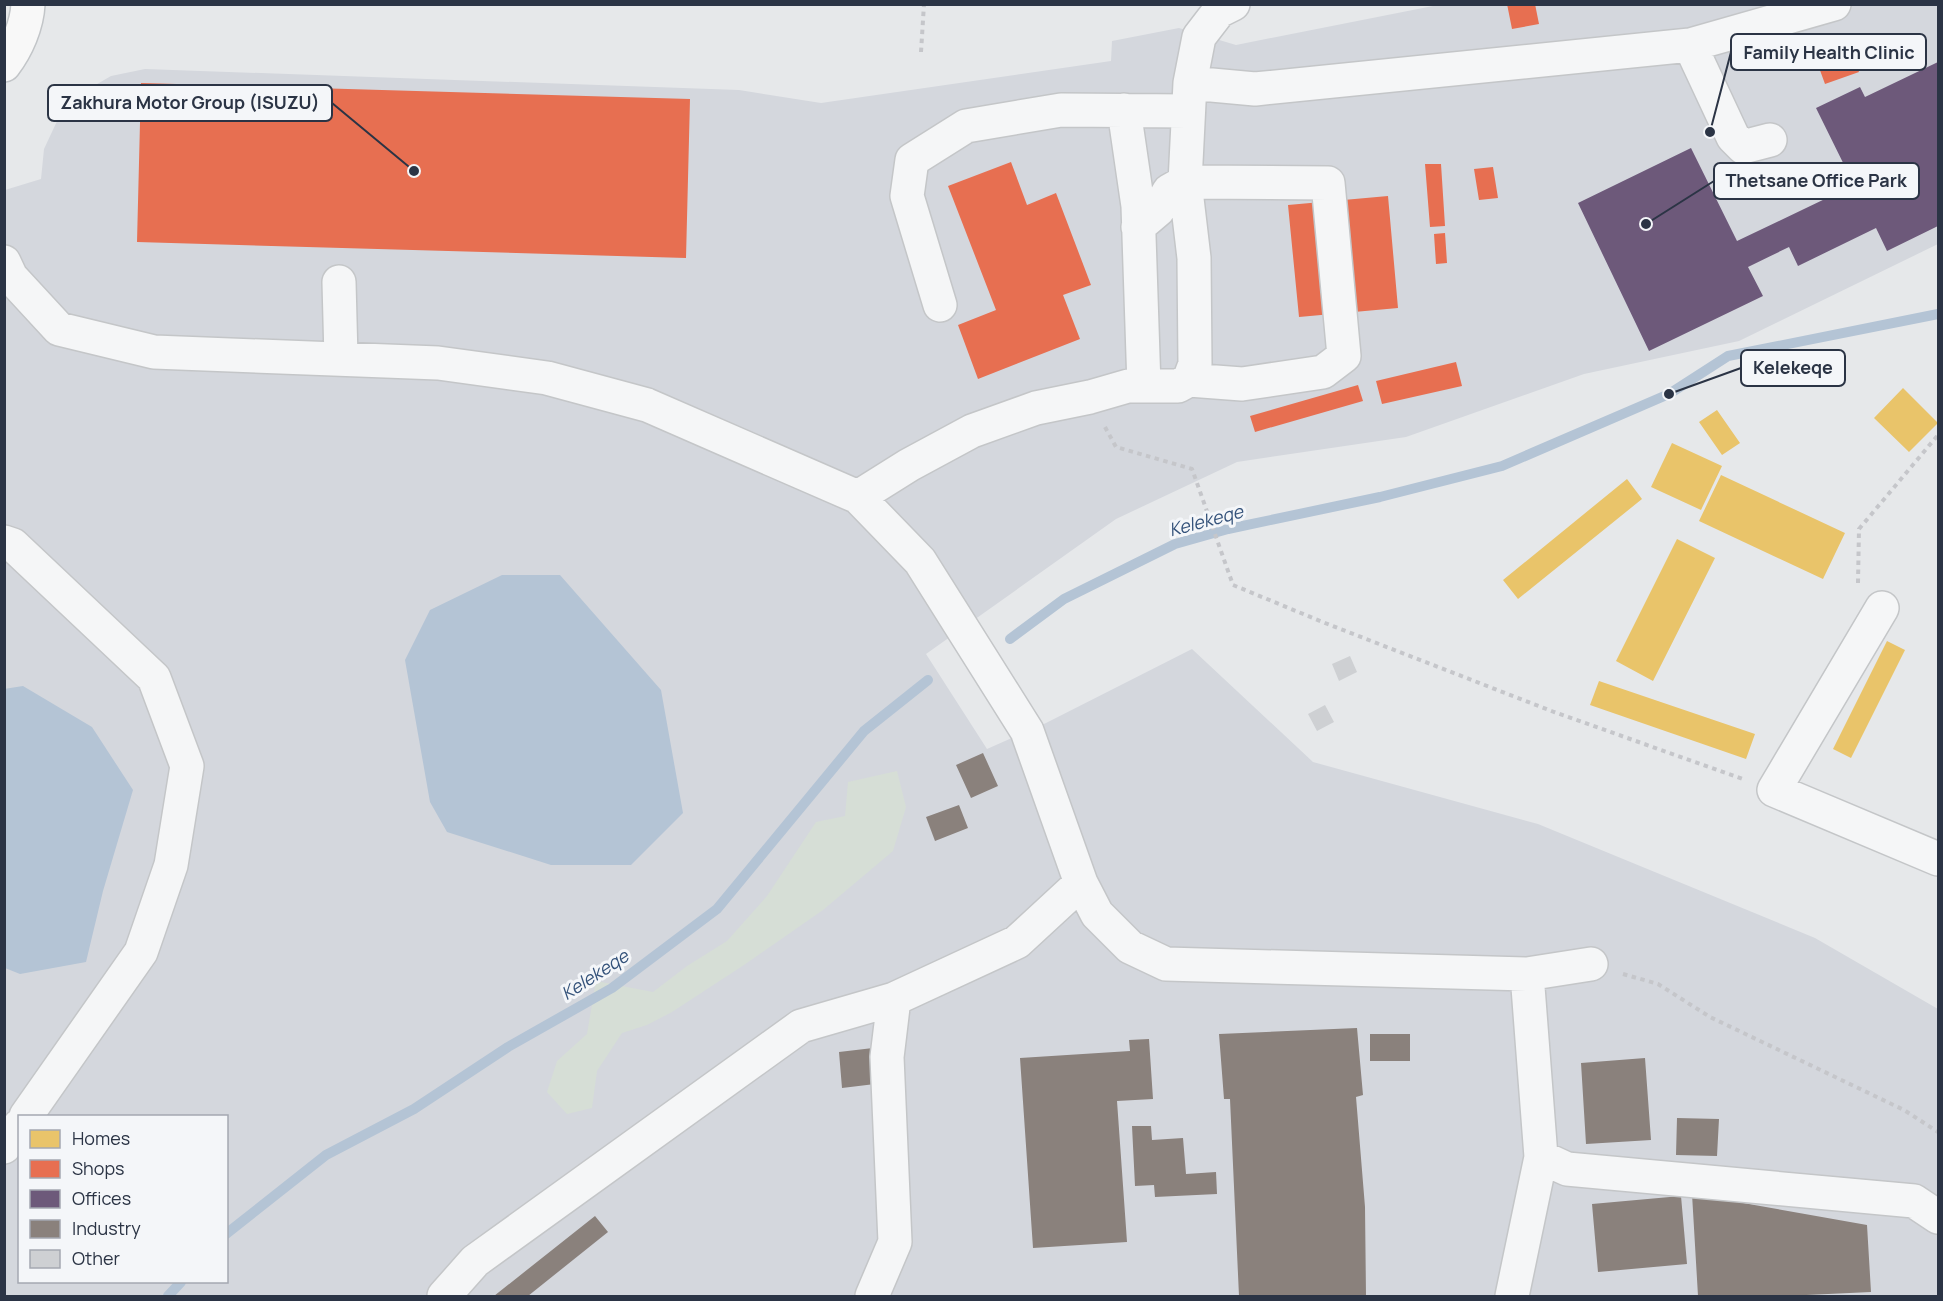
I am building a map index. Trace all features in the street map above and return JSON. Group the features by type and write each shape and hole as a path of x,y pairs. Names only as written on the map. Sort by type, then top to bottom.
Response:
{"main road":[{"path":"4,65 14,52 32,8"}],"street":[{"path":"1189,380 1195,364 1194,258 1185,182 1189,97 1199,36 1219,11 1233,4"},
{"path":"940,305 907,196 912,159 966,126 1061,110 1124,110 1189,97 1255,89 1690,45 1834,4"},
{"path":"1690,45 1732,137 1743,147 1770,140"},
{"path":"1124,110 1138,227 1144,386"},
{"path":"858,497 909,465 972,431 1036,408 1090,397 1128,386 1178,386 1189,380 1242,384 1323,372 1344,356 1328,183 1185,182 1169,190 1158,210 1138,227"},
{"path":"4,262 11,277 59,329 154,352 438,363 547,378 647,405 858,497 920,561 1027,730 1081,883 1097,914 1130,947 1166,964 1527,974 1591,964"},
{"path":"339,282 341,358"},
{"path":"4,542 12,545 154,678 188,766 171,865 141,952 27,1115"},
{"path":"1882,608 1774,790 1938,859"},
{"path":"444,1296 475,1261 801,1026 894,999 1017,942 1081,883"},
{"path":"1512,1296 1541,1157 1527,974"},
{"path":"872,1296 895,1242 887,1057 894,999"},
{"path":"4,1147 18,1128"},
{"path":"1541,1157 1567,1169 1914,1201 1938,1217"}],"path":[{"path":"921,52 924,4"},
{"path":"1090,397 1116,447 1192,469 1233,585 1554,712 1774,790"},
{"path":"1882,608 1858,588 1859,529 1938,435"},
{"path":"1591,964 1658,984 1710,1017 1904,1110 1938,1132"}],"shaded area":[{"path":"1438,5 1938,5 1938,244 1739,341 1584,374 1406,437 1237,462 1116,519 926,654 987,749 1046,723 1192,649 1313,762 1538,824 1815,938 1938,1009 1938,1296 5,1296 5,190 41,179 44,149 66,102 111,76 145,69 739,90 821,103 1111,61 1112,41 1179,28 1236,45"},
{"path":"897,771 906,807 893,851 823,910 744,965 672,1012 647,1025 622,1033 597,1071 592,1108 567,1114 547,1092 557,1061 587,1034 596,981 653,992 687,966 727,941 767,896 816,822 845,816 848,782"}],"water":[{"path":"502,575 560,575 661,690 683,813 631,865 551,865 447,832 430,802 405,660 430,610"},
{"path":"23,686 92,727 133,790 103,891 86,962 20,974 5,968 4,689"}],"building: Homes":[{"path":"1903,388 1938,423 1909,452 1874,418"},
{"path":"1717,410 1740,443 1722,455 1699,422"},
{"path":"1672,443 1722,466 1701,510 1651,487"},
{"path":"1721,475 1845,533 1823,579 1699,521"},
{"path":"1627,479 1642,499 1518,599 1503,580"},
{"path":"1677,539 1715,558 1653,681 1616,661"},
{"path":"1887,641 1905,650 1851,758 1833,749"},
{"path":"1599,681 1755,734 1746,759 1590,705"}],"building: Shops":[{"path":"1507,4 1535,4 1539,24 1512,29"},
{"path":"1851,51 1859,72 1825,84 1817,62"},
{"path":"141,83 690,99 686,258 137,242"},
{"path":"1011,162 1027,205 1056,193 1091,285 1063,295 1080,339 978,379 958,325 996,310 948,186"},
{"path":"1425,164 1441,164 1445,226 1430,227"},
{"path":"1493,167 1498,198 1479,200 1474,169"},
{"path":"1388,196 1398,308 1299,317 1288,205"},
{"path":"1445,233 1447,263 1436,264 1434,234"},
{"path":"1456,362 1462,386 1382,404 1376,381"},
{"path":"1358,385 1363,401 1255,432 1250,416"}],"building: Offices":[{"path":"1938,62 1938,226 1887,251 1876,228 1798,266 1789,247 1748,267 1763,296 1649,351 1578,203 1691,148 1737,241 1854,185 1816,108 1860,87 1865,97"}],"building: Industry":[{"path":"983,753 998,786 971,798 956,765"},
{"path":"959,805 968,828 935,841 926,817"},
{"path":"1357,1028 1363,1095 1356,1097 1365,1207 1366,1296 1239,1296 1230,1099 1224,1099 1219,1034"},
{"path":"1370,1034 1410,1034 1410,1061 1370,1061"},
{"path":"1149,1039 1153,1099 1117,1101 1127,1242 1033,1248 1020,1058 1130,1051 1129,1040"},
{"path":"873,1048 875,1084 842,1088 839,1052"},
{"path":"1645,1058 1651,1140 1586,1144 1581,1063"},
{"path":"1677,1118 1719,1119 1717,1156 1676,1155"},
{"path":"1132,1126 1151,1126 1152,1140 1183,1138 1186,1174 1216,1172 1217,1194 1155,1197 1154,1185 1135,1186"},
{"path":"1692,1194 1867,1225 1871,1292 1785,1296 1698,1296"},
{"path":"1681,1196 1687,1264 1598,1272 1592,1204"},
{"path":"595,1216 608,1232 528,1296 494,1296"}],"building: Other":[{"path":"1350,656 1357,672 1339,681 1332,664"},
{"path":"1325,705 1334,722 1317,731 1308,714"}],"waterway":[{"name":"Kelekeqe","path":"1010,639 1064,599 1175,544 1228,529 1380,497 1502,466 1669,394 1728,356 1938,314"},
{"name":"Kelekeqe","path":"228,1232 326,1155 414,1109 508,1047 612,988 717,909 864,731 928,680"},
{"name":"Kelekeqe","path":"168,1296 180,1283"}],"place":[{"name":"Family Health Clinic","path":"1710,132"},
{"name":"Zakhura Motor Group (ISUZU)","path":"414,171"},
{"name":"Thetsane Office Park","path":"1646,224"},
{"name":"Kelekeqe","path":"1669,394"}]}
